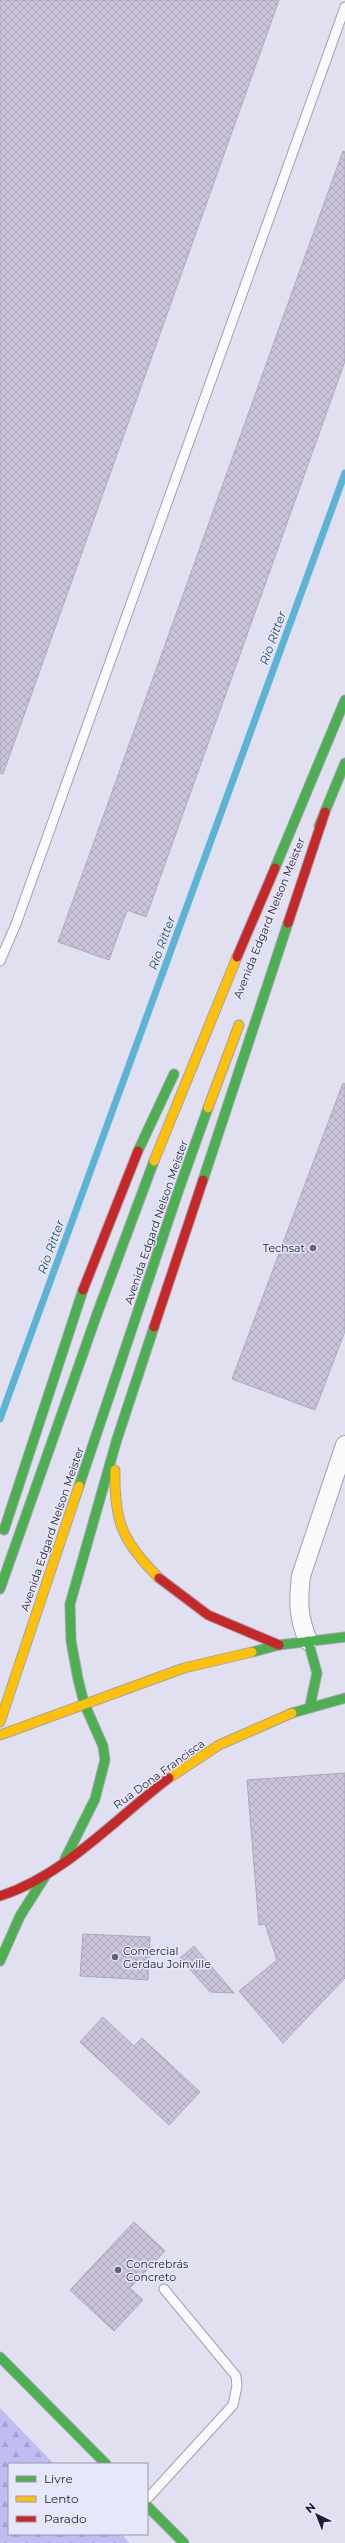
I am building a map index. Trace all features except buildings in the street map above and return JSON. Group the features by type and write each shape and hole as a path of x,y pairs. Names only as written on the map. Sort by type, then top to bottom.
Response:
{"main road":[{"name":"Avenida Edgard Nelson Meister","path":"0,1589 136,1206 172,1113 240,947 345,700"},
{"name":"Avenida Edgard Nelson Meister","path":"268,952 345,763"},
{"path":"65,1859 98,1792 105,1759 92,1718 85,1704 68,1624 70,1604 117,1439 325,812"},
{"path":"196,1031 240,947"},
{"name":"Avenida Edgard Nelson Meister","path":"0,1722 179,1189 242,1018"},
{"path":"0,1543 107,1223 145,1129 178,1066"},
{"path":"117,1439 114,1492 120,1527 145,1564 189,1602 221,1622 279,1645"},
{"path":"0,1735 184,1668 279,1645 345,1637"},
{"path":"308,1641 317,1662 318,1674 317,1688 310,1706"},
{"name":"Rua Dona Francisca","path":"0,1896 47,1874 201,1755 248,1730 310,1706 345,1698"},
{"path":"0,1961 20,1916 47,1874"},
{"path":"0,2357 105,2463"},
{"path":"148,2507 184,2543"}],"street":[{"path":"308,1641 299,1618 298,1598 301,1576 345,1445"}],"lane":[{"path":"0,961 16,924 345,7"},
{"path":"148,2499 233,2404 237,2386 236,2376 164,2289"}],"green space":[{"path":"0,2408 53,2463 8,2463 8,2535 122,2535 130,2543 0,2543"}],"waterway":[{"name":"Rio Ritter","path":"0,1419 345,473"}],"traffic: fast":[{"path":"275,868 345,700"},
{"path":"319,826 345,763"},
{"path":"203,1180 288,923"},
{"path":"138,1151 174,1074"},
{"path":"79,1486 179,1189 208,1108"},
{"path":"0,1589 97,1314 154,1161"},
{"path":"4,1530 83,1290"},
{"path":"65,1859 95,1799 105,1760 103,1746 84,1703 78,1679 71,1641 70,1604 117,1439 154,1327"},
{"path":"252,1652 279,1645 345,1637"},
{"path":"308,1641 317,1673 310,1706"},
{"path":"292,1713 345,1698"},
{"path":"0,1961 20,1916 46,1875"},
{"path":"0,2357 105,2463"},
{"path":"148,2507 184,2543"}],"traffic: slow":[{"path":"154,1161 237,957"},
{"path":"208,1108 239,1025"},
{"path":"115,1470 116,1504 123,1530 136,1553 159,1578"},
{"path":"0,1722 79,1486"},
{"path":"0,1735 184,1668 252,1652"},
{"path":"169,1778 219,1745 292,1713"}],"traffic: jam":[{"path":"288,923 325,812"},
{"path":"237,957 275,868"},
{"path":"83,1290 138,1151"},
{"path":"154,1327 203,1180"},
{"path":"159,1578 208,1615 279,1645"},
{"path":"0,1896 23,1887 46,1875 68,1860 169,1778"}],"place":[{"name":"Techsat","path":"313,1248"},
{"name":"Comercial Gerdau Joinville","path":"115,1957"},
{"name":"Concrebrás Concreto","path":"118,2270"}]}
